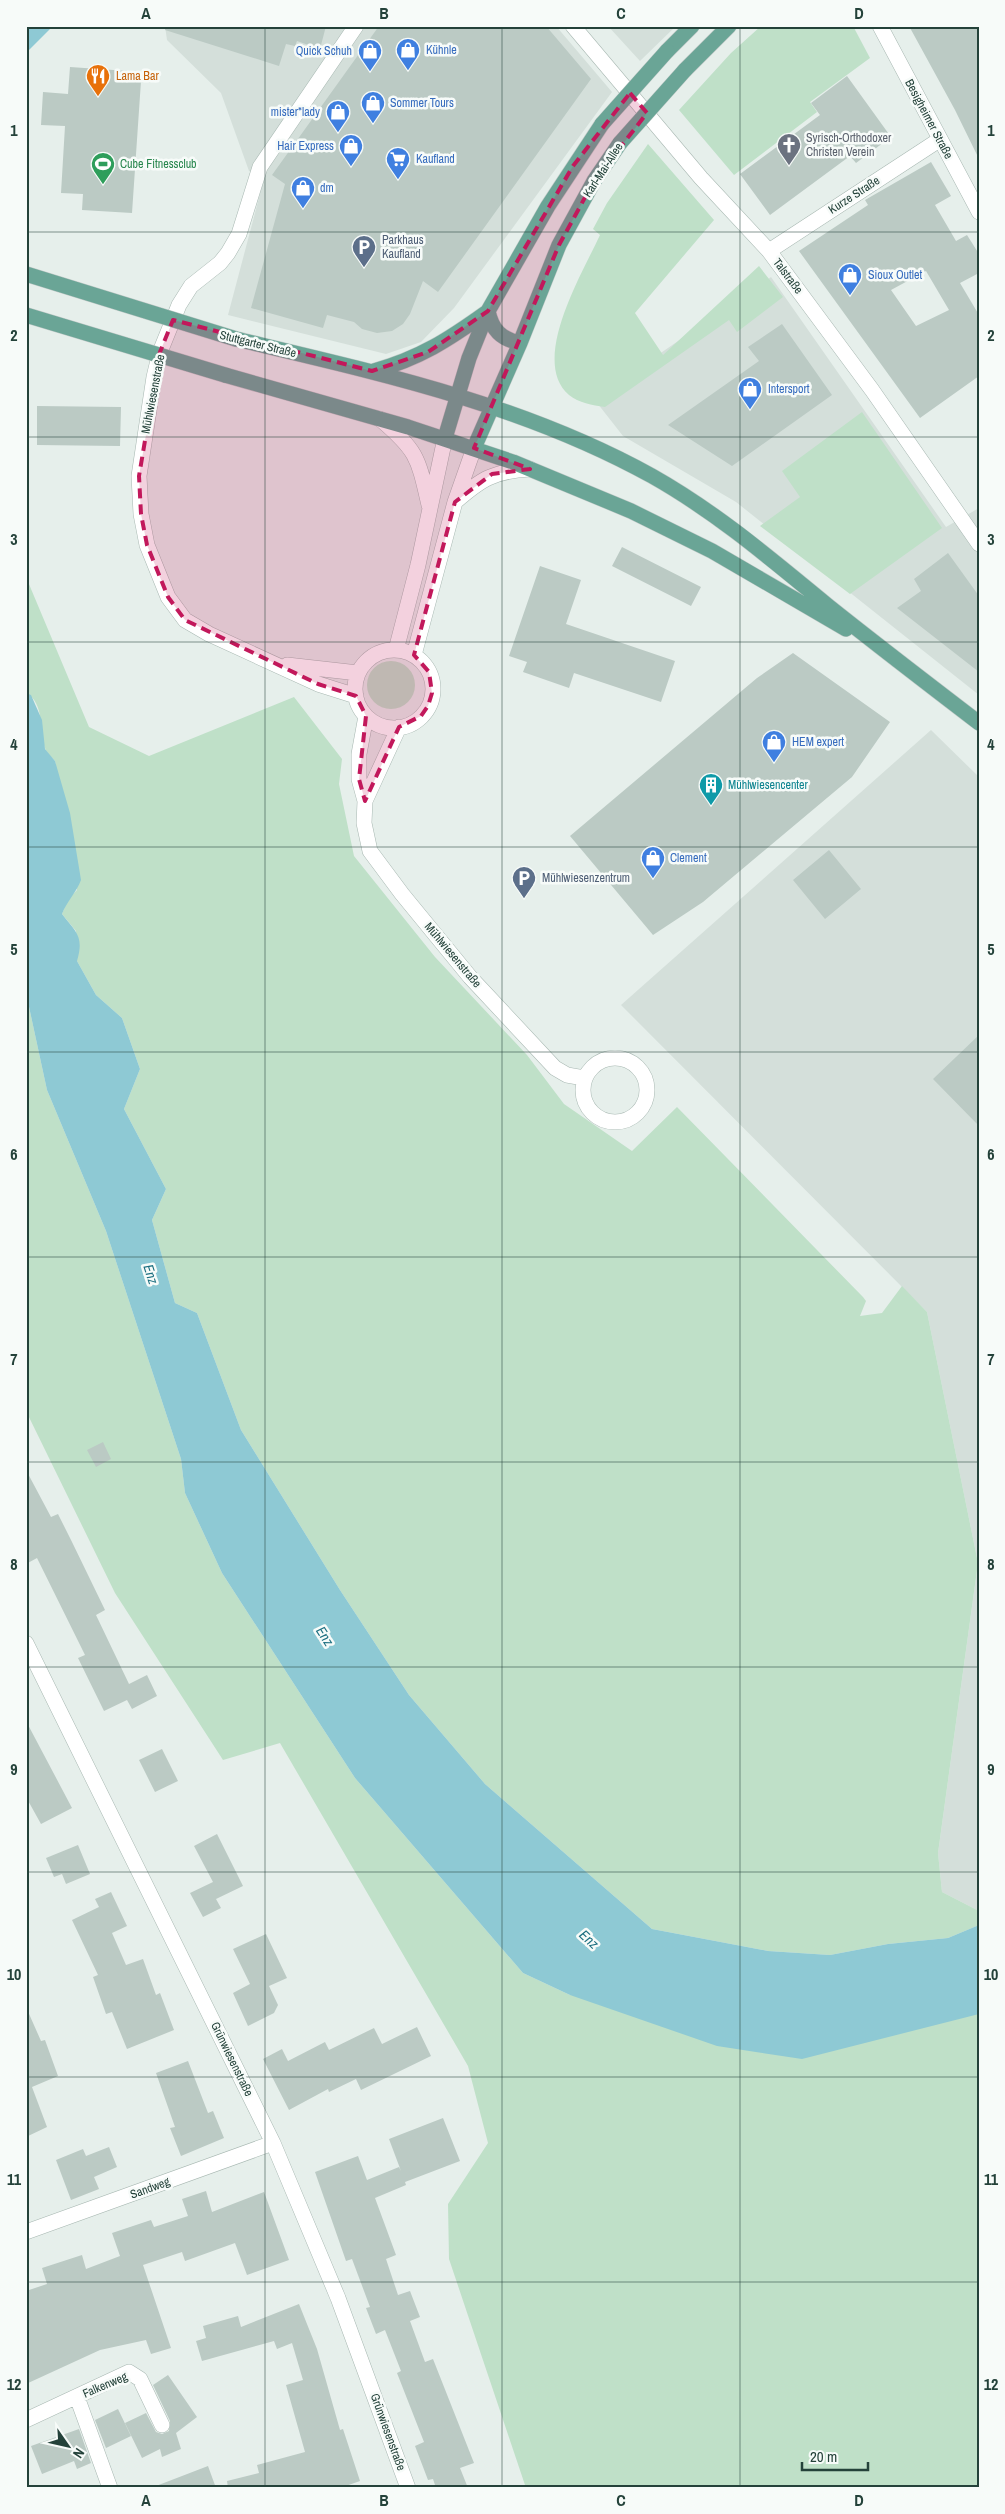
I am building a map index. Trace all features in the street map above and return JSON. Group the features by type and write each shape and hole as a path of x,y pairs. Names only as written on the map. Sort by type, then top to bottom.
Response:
{"main road":[{"path":"445,438 469,358 488,311 553,198 602,124 667,51 692,26"},
{"name":"Karl-Mai-Allee","path":"474,448 520,343 559,245 594,181 620,143 684,70 729,26"},
{"name":"Stuttgarter Straße","path":"26,274 236,339 372,371 458,395 493,406 614,456 727,523 880,648"},
{"path":"488,311 494,330 503,337 520,343"},
{"path":"372,371 428,352 488,311"},
{"path":"26,315 445,438 530,469 632,511 712,551 880,648 979,722"}],"street":[{"name":"Mühlwiesenstraße","path":"356,26 260,167 239,234 228,253 220,263 191,286 179,305 160,352 149,402 139,476 141,514 147,545 168,597 185,620 209,634 318,684 356,696"},
{"name":"Talstraße","path":"573,26 701,178 769,251 872,390 979,544"},
{"name":"Besigheimer Straße","path":"880,26 979,212"},
{"name":"Kurze Straße","path":"769,251 939,140"},
{"path":"380,419 402,437 414,452 421,467 430,511"},
{"path":"396,650 430,511 445,438"},
{"path":"414,656 455,502 474,448"},
{"path":"455,502 478,482 492,474 530,469"},
{"path":"396,650 414,656 429,672 432,694 428,706 421,716 411,724 399,727 382,725 366,716 359,707 355,684 358,673 364,663 384,651 396,650"},
{"name":"Mühlwiesenstraße","path":"275,663 358,673"},
{"name":"Mühlwiesenstraße","path":"366,716 359,754 359,779 364,801 364,823 370,851 402,894 493,1003 555,1068 567,1075 584,1078"},
{"name":"Mühlwiesenstraße","path":"364,801 399,727"},
{"path":"609,1058 628,1060 637,1066 647,1084 647,1094 643,1105 628,1120 617,1122 596,1117 588,1109 583,1099 582,1088 584,1078 598,1062 609,1058"},
{"name":"Grünwiesenstraße","path":"26,1643 273,2143 338,2298 408,2488"},
{"name":"Sandweg","path":"26,2232 273,2143"},
{"name":"Falkenweg","path":"26,2420 129,2372 140,2379 162,2425"},
{"name":"Falkenweg","path":"76,2397 110,2488"}],"highlighted area":[{"path":"630,93 647,113 594,181 559,245 474,448 530,469 492,474 455,502 414,655 429,672 432,693 428,706 421,716 399,727 365,801 359,779 366,716 356,696 318,684 185,620 168,597 147,545 141,514 139,476 160,352 173,320 372,371 428,352 488,311 573,166"}],"shaded area":[{"name":"Kaufland","path":"165,26 556,26 612,92 454,308 421,342 386,354 228,315 264,179 249,171 221,93 167,40"},
{"path":"608,26 676,26 640,61"},
{"path":"771,277 946,527 979,508 979,695 736,502 623,436 594,399"},
{"path":"931,730 979,777 979,1911 942,1892 938,1853 978,1563 927,1312 621,1005"}],"green space":[{"path":"761,26 853,26 870,58 810,102 817,112 734,175 679,110 731,53"},
{"path":"648,144 714,220 635,313 663,355 759,266 783,297 737,332 729,320 605,407 577,400 569,395 558,380 555,361 557,339 572,293 600,235 593,229 607,203"},
{"path":"862,412 942,528 850,594 760,526 800,497 782,471"},
{"path":"26,577 89,727 149,756 294,697 342,759 339,784 354,856 435,957 527,1055 564,1104 632,1151 677,1107 863,1297 866,1301 860,1316 882,1313 902,1286 927,1312 978,1563 938,1853 942,1892 979,1911 979,1925 948,1938 888,1944 830,1955 768,1951 652,1929 485,1784 409,1695 340,1590 241,1430 197,1313 175,1303 152,1220 166,1189 124,1109 140,1069 122,1018 96,995 77,961 76,931 62,914 68,899 77,890 55,761 46,750 43,741 39,710 36,703 26,693"},
{"path":"386,661 396,661 408,668 415,680 415,690 408,702 396,709 386,709 378,705 371,698 367,690 367,680 371,672 378,665"},
{"path":"26,993 47,1090 106,1231 181,1459 185,1493 222,1573 355,1778 523,1973 570,1995 979,2014 979,2488 526,2488 449,2259 448,2204 488,2143 468,2066 280,1743 223,1760 115,1593 26,1411"}],"water":[{"path":"26,26 53,26 26,53"},
{"name":"Enz","path":"26,693 31,695 42,720 45,749 55,761 70,813 81,880 62,914 78,936 80,946 77,961 96,995 122,1018 140,1069 124,1109 166,1189 152,1220 175,1303 197,1313 241,1430 340,1590 409,1695 485,1784 652,1929 768,1951 830,1955 888,1944 948,1938 979,1925 979,2014 802,2059 717,2046 570,1995 523,1973 355,1778 222,1573 185,1493 181,1459 106,1231 47,1090 26,993"}],"building":[{"path":"166,26 326,26 320,49 297,41 295,46 286,44 279,66 165,30"},
{"name":"Kaufland","path":"379,26 546,26 591,79 438,292 423,281 410,314 403,324 392,331 377,333 362,329 354,322 327,315 323,328 251,308 285,184 272,175"},
{"path":"909,26 979,26 979,159 955,110"},
{"path":"70,67 128,71 127,80 141,81 132,213 82,210 83,194 61,193 65,126 41,125 43,92 68,94"},
{"path":"847,76 891,137 856,163 850,156 770,215 740,174 820,115 811,103"},
{"path":"931,162 951,196 935,205 956,241 967,235 979,254 979,273 960,283 979,315 979,376 920,418 799,251 868,205 865,200","holes":["926,271 949,310 916,326 891,290"]},
{"name":"Intersport","path":"782,324 832,395 732,466 668,425 759,361 748,347"},
{"path":"37,406 121,407 120,446 37,445"},
{"path":"622,547 701,587 691,606 612,566"},
{"path":"948,553 979,596 979,672 897,608 921,591 914,579"},
{"path":"540,566 581,580 566,624 675,661 661,702 574,673 569,688 523,672 527,662 509,656"},
{"name":"Mühlwiesencenter","path":"793,653 890,722 852,777 703,902 653,935 570,836 757,678"},
{"path":"829,850 861,889 825,919 793,880"},
{"path":"979,1035 979,1126 933,1079"},
{"path":"103,1442 111,1459 96,1467 87,1450"},
{"path":"26,1470 51,1517 58,1514 105,1610 96,1615 129,1684 147,1675 157,1696 132,1709 127,1700 104,1711 78,1658 85,1655 37,1558 26,1564"},
{"path":"26,1721 72,1808 41,1824 26,1797"},
{"path":"162,1749 178,1781 155,1792 139,1760"},
{"path":"217,1834 243,1886 216,1899 221,1908 203,1917 190,1893 213,1882 194,1846"},
{"path":"78,1845 90,1874 66,1884 62,1874 54,1877 46,1858"},
{"path":"111,1892 127,1926 112,1933 126,1965 143,1959 156,1995 160,1993 174,2030 127,2049 112,2012 106,2014 93,1977 98,1975 72,1920 99,1907 95,1899"},
{"path":"266,1934 287,1978 269,1986 278,2005 274,2013 248,2026 233,1993 250,1984 233,1949"},
{"path":"26,2007 41,2041 45,2040 58,2076 32,2087 47,2127 26,2137"},
{"path":"417,2027 431,2056 361,2090 356,2079 329,2092 328,2089 289,2110 263,2059 282,2049 288,2061 325,2042 329,2050 374,2028 382,2044"},
{"path":"188,2061 208,2113 213,2111 224,2138 181,2156 170,2128 175,2127 156,2073"},
{"path":"443,2118 460,2161 405,2182 406,2185 375,2198 396,2255 386,2259 398,2295 410,2291 420,2317 410,2321 425,2362 433,2359 474,2463 460,2468 468,2488 436,2488 433,2479 428,2480 415,2446 424,2442 397,2373 401,2371 385,2330 376,2334 366,2308 370,2307 352,2259 346,2261 315,2172 358,2156 367,2180 399,2167 401,2171 389,2139"},
{"path":"109,2147 117,2167 94,2177 99,2189 71,2200 56,2160 83,2149 86,2156"},
{"path":"206,2191 212,2212 264,2192 289,2260 247,2275 235,2243 185,2261 182,2252 143,2265 171,2348 151,2354 146,2340 100,2350 26,2384 26,2291 47,2284 42,2268 82,2255 86,2269 120,2256 112,2233 151,2220 154,2227 188,2216 182,2199"},
{"path":"299,2304 317,2349 340,2430 343,2429 360,2481 340,2488 228,2488 227,2481 259,2473 257,2465 305,2452 286,2385 303,2380 292,2343 277,2349 274,2341 202,2361 196,2341 206,2338 203,2326 238,2316 241,2327"},
{"path":"168,2375 197,2417 176,2433 181,2449 162,2457 160,2449 142,2458 125,2423 146,2413 156,2432 162,2434 169,2431 170,2421 153,2385"},
{"path":"118,2409 131,2436 106,2448 95,2420"},
{"path":"79,2429 91,2463 77,2469 74,2461 42,2474 31,2446"},
{"path":"208,2466 216,2488 156,2488 156,2486"}],"place":[{"name":"Kühnle","path":"408,71"},
{"name":"Quick Schuh","path":"370,72"},
{"name":"Lama Bar","path":"98,97"},
{"name":"Sommer Tours","path":"373,124"},
{"name":"mister*lady","path":"338,133"},
{"name":"Syrisch-Orthodoxer Christen Verein","path":"789,166"},
{"name":"Hair Express","path":"351,167"},
{"name":"Kaufland","path":"398,180"},
{"name":"Cube Fitnessclub","path":"103,185"},
{"name":"dm","path":"303,209"},
{"name":"Parkhaus Kaufland","path":"364,268"},
{"name":"Sioux Outlet","path":"850,296"},
{"name":"Intersport","path":"750,410"},
{"name":"HEM expert","path":"774,763"},
{"name":"Mühlwiesencenter","path":"711,806"},
{"name":"Clement","path":"653,879"},
{"name":"Mühlwiesenzentrum","path":"524,899"}]}
